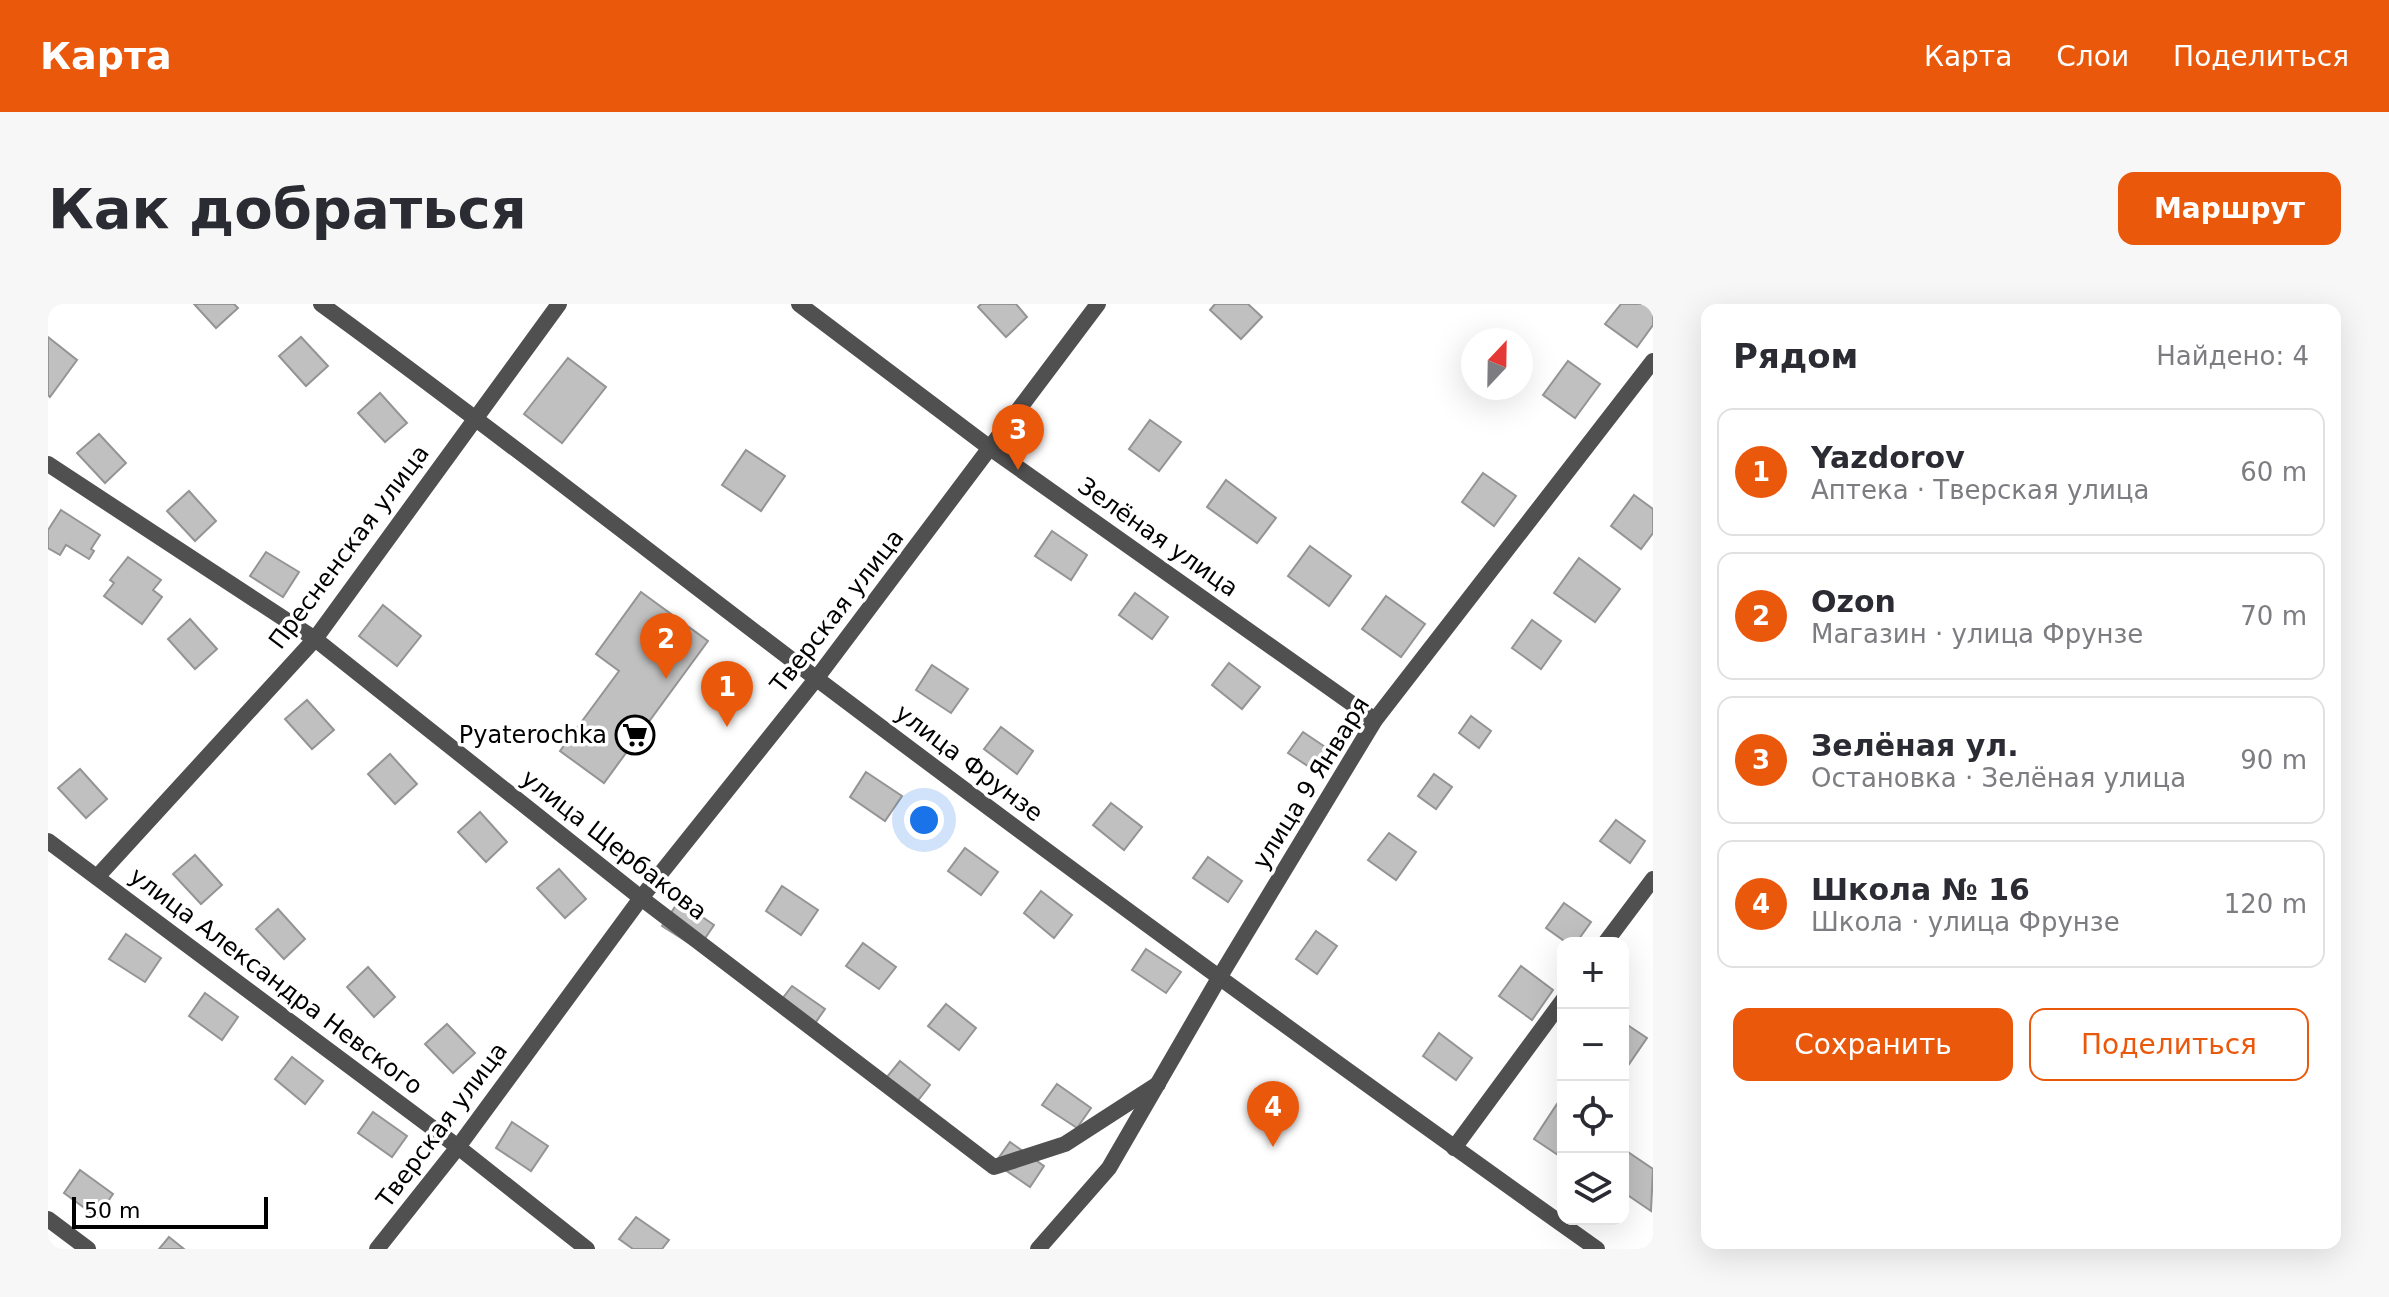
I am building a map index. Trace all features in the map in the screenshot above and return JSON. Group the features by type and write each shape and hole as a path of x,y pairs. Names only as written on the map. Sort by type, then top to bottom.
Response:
{"street":[{"name":"улица Фрунзе","path":"321,304 476,417 816,679 1219,978 1597,1249"},
{"name":"Пресненская улица","path":"97,877 315,639 559,304"},
{"name":"Зелёная улица","path":"799,304 990,448 1375,720"},
{"name":"Тверская улица","path":"377,1249 458,1147 641,898 816,679 1098,304"},
{"name":"улица 9 Января","path":"1038,1249 1109,1168 1219,978 1375,720 1653,361"},
{"name":"улица Щербакова","path":"48,464 315,639 641,898 994,1167 1065,1144 1158,1084"},
{"name":"улица Александра Невского","path":"48,841 458,1147 587,1249"},
{"path":"1610,937 1653,879"},
{"path":"1454,1148 1557,1008"},
{"path":"48,1219 88,1249"}],"building":[{"path":"194,304 234,304 238,308 216,328"},
{"path":"981,304 1016,304 1027,317 1006,337 978,307"},
{"path":"1215,304 1248,304 1262,317 1241,339 1210,310"},
{"path":"1621,304 1645,304 1653,310 1653,325 1637,347 1605,324"},
{"path":"48,337 77,360 50,397 48,395"},
{"path":"301,337 328,366 306,386 279,356"},
{"path":"568,358 606,387 562,443 524,414"},
{"path":"1568,361 1600,384 1575,418 1543,395"},
{"path":"380,393 407,423 385,442 358,413"},
{"path":"1150,420 1181,442 1159,471 1129,449"},
{"path":"99,434 126,463 105,483 77,453"},
{"path":"746,450 785,476 761,511 722,485"},
{"path":"1483,473 1516,496 1494,526 1462,502"},
{"path":"1226,480 1276,518 1257,543 1207,507"},
{"path":"189,491 216,521 195,541 167,511"},
{"path":"1634,495 1653,509 1653,533 1641,549 1611,526"},
{"path":"61,510 100,535 89,559 66,545 60,555 48,548 48,530"},
{"path":"1052,531 1087,555 1071,580 1035,556"},
{"path":"1310,546 1351,576 1329,606 1288,576"},
{"path":"266,552 299,572 283,597 250,576"},
{"path":"128,557 161,580 153,590 162,597 142,624 104,596 114,583 110,580"},
{"path":"1579,558 1620,589 1595,622 1554,593"},
{"path":"641,592 708,641 604,783 560,751 619,671 596,654"},
{"path":"1135,593 1168,617 1152,639 1119,615"},
{"path":"1386,596 1425,624 1401,657 1362,629"},
{"path":"383,605 421,636 397,666 359,636"},
{"path":"190,619 217,649 195,669 168,639"},
{"path":"1532,620 1561,641 1541,669 1512,648"},
{"path":"1229,663 1260,687 1242,709 1212,685"},
{"path":"932,665 968,689 951,713 916,690"},
{"path":"307,700 334,730 312,749 285,719"},
{"path":"1471,716 1491,731 1479,748 1459,733"},
{"path":"1001,727 1033,751 1017,774 984,749"},
{"path":"1303,732 1337,755 1323,776 1288,753"},
{"path":"390,754 417,784 395,804 368,774"},
{"path":"80,769 107,799 86,818 58,788"},
{"path":"866,772 902,796 885,821 850,797"},
{"path":"1434,774 1452,787 1436,809 1418,796"},
{"path":"1111,803 1142,827 1124,850 1093,825"},
{"path":"480,812 507,842 486,862 458,832"},
{"path":"1616,820 1645,841 1630,863 1600,841"},
{"path":"1389,833 1416,852 1396,880 1368,860"},
{"path":"965,848 998,872 981,895 948,871"},
{"path":"195,855 222,885 201,904 173,874"},
{"path":"1208,857 1242,881 1228,902 1193,878"},
{"path":"559,869 586,899 565,918 537,888"},
{"path":"782,886 818,910 801,935 766,911"},
{"path":"1041,891 1072,915 1054,938 1024,913"},
{"path":"679,901 714,925 698,949 662,926"},
{"path":"1564,903 1591,922 1580,937 1559,937 1546,928"},
{"path":"278,909 305,939 284,959 256,929"},
{"path":"1316,931 1337,946 1317,974 1296,959"},
{"path":"126,934 161,958 145,982 109,959"},
{"path":"863,943 896,967 879,989 846,966"},
{"path":"1146,949 1181,972 1166,993 1132,970"},
{"path":"1521,966 1553,990 1532,1020 1499,996"},
{"path":"368,967 395,997 374,1017 347,987"},
{"path":"792,986 825,1009 809,1032 775,1008"},
{"path":"205,993 238,1017 222,1040 189,1016"},
{"path":"946,1004 976,1028 959,1050 928,1026"},
{"path":"447,1024 475,1053 453,1073 425,1044"},
{"path":"1629,1026 1647,1038 1629,1064"},
{"path":"1439,1033 1472,1058 1456,1080 1423,1056"},
{"path":"292,1057 323,1081 305,1104 275,1079"},
{"path":"900,1061 930,1085 913,1107 882,1083"},
{"path":"1057,1084 1091,1108 1077,1128 1042,1105"},
{"path":"1557,1104 1557,1154 1534,1139"},
{"path":"373,1112 407,1136 392,1157 358,1133"},
{"path":"512,1122 548,1146 531,1171 496,1148"},
{"path":"1010,1142 1044,1166 1030,1187 995,1163"},
{"path":"1629,1153 1653,1169 1651,1211 1629,1196"},
{"path":"80,1170 113,1194 97,1217 64,1193"},
{"path":"636,1217 669,1240 662,1249 633,1249 619,1239"},
{"path":"169,1237 184,1249 159,1249"}],"place":[{"name":"Зелёная ул.","path":"1018,470"},
{"name":"Ozon","path":"666,679"},
{"name":"Yazdorov","path":"727,727"},
{"name":"Pyaterochka","path":"635,735"},
{"name":"Школа № 16","path":"1273,1147"}]}
